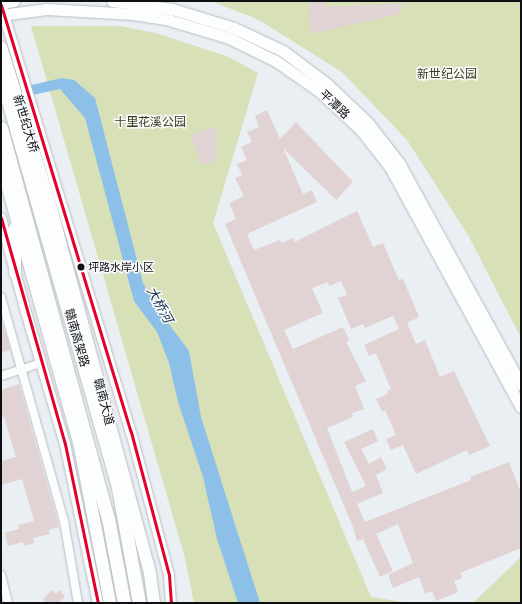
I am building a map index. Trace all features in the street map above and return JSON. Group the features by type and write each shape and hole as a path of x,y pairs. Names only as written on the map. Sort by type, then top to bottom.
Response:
{"highway":[{"name":"赣南高架路","path":"1,76 117,482 139,603"},
{"name":"赣南高架路","path":"1,128 108,518 124,603"}],"main road":[{"path":"2,9 14,1"},
{"name":"平潭路","path":"112,1 172,9 234,28 283,51 327,84 368,123 399,163 521,385"},
{"name":"平潭路","path":"2,9 47,9 133,14 169,20 229,38 276,61 319,91 361,130 390,168 521,407"},
{"name":"新世纪大桥","path":"1,47 55,201"},
{"path":"1,163 79,442 108,583 110,603"},
{"name":"赣南大道","path":"55,201 150,574 154,603"},
{"path":"15,213 15,273"},
{"path":"150,574 157,603"}],"street":[{"path":"2,9 13,43 55,201 130,432 169,576 171,603"},
{"path":"1,219 15,273 65,444 98,603"},
{"path":"1,297 64,521 78,603"},
{"path":"1,376 41,363"},
{"path":"1,576 8,603"}],"green space":[{"name":"新世纪公园","path":"211,1 521,1 521,338 468,235 407,140 342,72 259,20"},
{"name":"十里花溪公园","path":"31,26 120,26 156,33 229,57 258,73 213,223 371,597 410,603 194,603 185,558"},
{"path":"521,557 521,603 473,603"}],"water":[{"path":"62,78 74,80 95,98 143,283 162,315 189,351 201,417 260,603 238,603 217,539 203,477 178,402 169,363 157,332 134,301 85,118 60,89 1,102 1,92"}],"building":[{"path":"308,1 324,1 326,7 402,3 400,14 311,34"},
{"path":"267,110 280,139 296,122 353,182 336,200 283,148 303,194 312,190 317,202 247,234 254,250 280,240 281,243 293,238 295,242 357,211 373,247 383,243 399,280 403,279 419,317 407,323 416,344 425,340 440,377 454,371 490,446 469,455 467,450 416,474 403,445 391,450 386,439 396,435 385,410 382,412 376,399 388,394 387,391 391,389 376,353 369,356 364,345 399,329 393,316 365,328 363,324 351,329 338,298 347,295 341,281 329,286 328,282 312,288 323,313 284,330 293,349 343,327 349,340 346,342 366,381 355,386 364,409 352,413 353,417 327,428 352,492 366,486 344,442 373,429 378,441 361,449 369,464 381,457 387,469 376,475 383,493 357,504 365,522 471,480 470,477 509,462 521,493 521,548 460,573 462,578 454,581 458,592 436,601 432,591 425,594 419,577 393,588 388,575 413,563 398,524 376,534 393,571 380,577 363,539 357,541 353,527 225,224 236,219 229,203 244,196 235,178 242,175 237,164 247,160 241,147 252,142 247,132 259,127 255,116"},
{"path":"216,126 216,160 201,165 191,135"},
{"path":"2,322 10,350 1,353 1,323"},
{"path":"19,384 59,527 49,530 50,534 33,538 35,543 24,546 23,542 8,546 5,533 19,529 18,525 34,521 22,479 1,485 2,461 16,457 4,417 1,418 1,390"},
{"path":"52,590 56,594 59,590 65,596 59,603 46,603 43,599"}],"transit line":[{"path":"1,5 131,432 169,575 171,603"},
{"path":"1,218 65,444 98,603"}],"place":[{"name":"坪路水岸小区","path":"81,267"}],"water label":[{"name":"大桥河","path":"159,305"}]}
